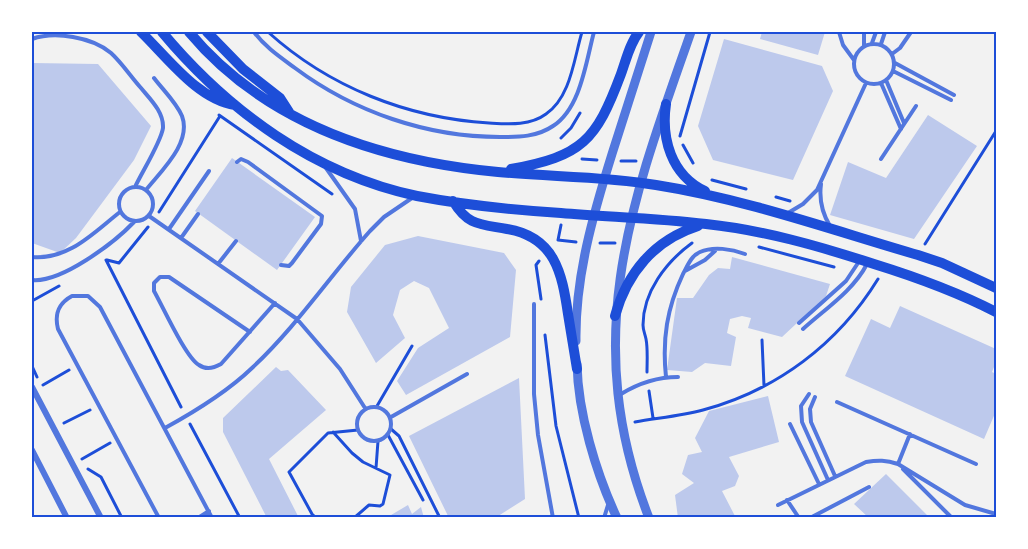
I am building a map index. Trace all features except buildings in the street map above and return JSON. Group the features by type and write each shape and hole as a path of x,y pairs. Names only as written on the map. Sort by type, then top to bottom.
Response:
{"main road":[{"path":"141,32 199,90 221,103 235,105"},
{"path":"162,32 235,105 276,137 323,163 369,182 417,195 453,201 508,208 706,224 784,238 926,281 996,312"},
{"path":"189,32 225,68 256,93 291,116 327,133 381,150 438,163 496,172 641,182 716,196 918,255 994,286"},
{"path":"207,32 243,69 280,98 291,116"},
{"path":"496,172 550,161 570,152 586,140 609,107 639,32"},
{"path":"666,104 663,123 665,142 672,158 683,175 691,182 698,188 716,196"},
{"path":"453,201 468,220 480,225 517,231 533,239 547,250 564,282 577,369"},
{"path":"615,316 628,281 652,251 668,239 706,224"}],"street":[{"path":"617,518 594,456 582,410 577,369 576,327 579,284 604,179 651,32"},
{"path":"648,518 629,460 617,396 614,356 615,316 620,268 631,218 691,32"},
{"path":"32,387 100,518"},
{"path":"32,450 68,518"}],"lane":[{"path":"254,32 267,46 302,73 332,92 371,111 399,121 455,134 513,137 535,135 554,126 569,110 594,32"},
{"path":"839,32 843,45 854,60"},
{"path":"864,32 864,46"},
{"path":"872,43 876,32"},
{"path":"881,44 885,32"},
{"path":"892,54 900,48 911,32"},
{"path":"32,39 54,36 74,37 110,52 154,104 161,115 163,128 135,186"},
{"path":"872,43 881,44 892,54 895,63 893,71 881,83 866,83 859,78 854,60 857,52 864,46 872,43"},
{"path":"895,63 954,95"},
{"path":"893,71 951,100"},
{"path":"146,190 178,149 184,123 178,109 154,78"},
{"path":"886,80 904,124"},
{"path":"781,215 811,198 822,181 866,83"},
{"path":"881,83 901,129"},
{"path":"881,159 916,106"},
{"path":"237,162 245,159 322,216 321,224 292,263 289,266 281,265"},
{"path":"323,163 355,209 361,242"},
{"path":"169,229 209,171"},
{"path":"822,181 820,202 823,213 835,231"},
{"path":"135,186 146,190 154,205 149,216 140,222 124,217 120,212 119,198 128,188 135,186"},
{"path":"165,428 186,417 244,375 276,344 384,217 417,195"},
{"path":"32,257 45,258 60,255 73,248 120,212"},
{"path":"181,238 198,214"},
{"path":"149,216 297,319 340,369 365,408"},
{"path":"32,280 56,276 91,257 121,235 134,222"},
{"path":"218,264 236,241"},
{"path":"666,377 664,355 668,312 675,291 693,257 700,252 730,250 745,254"},
{"path":"685,271 716,251"},
{"path":"799,323 864,261"},
{"path":"803,329 862,274 864,261"},
{"path":"250,332 169,277 160,276 154,283 154,291 192,360 203,368 209,369 221,364 250,332 275,303"},
{"path":"159,518 58,329 56,321 60,306 72,296 81,295 96,301 100,307 212,518"},
{"path":"534,304 534,394 538,435 553,517"},
{"path":"391,417 467,374"},
{"path":"617,396 648,381 678,377"},
{"path":"809,394 801,406 802,422 828,480"},
{"path":"815,397 810,409 811,422 835,476"},
{"path":"837,402 976,464"},
{"path":"377,406 383,408 391,417 391,429 388,435 378,441 366,439 358,430 358,418 365,408 377,406"},
{"path":"789,424 819,484"},
{"path":"898,464 910,434"},
{"path":"778,505 866,462 888,460 965,504 996,514"},
{"path":"898,464 952,518"},
{"path":"810,518 869,487"},
{"path":"787,500 799,518"},
{"path":"604,518 609,501"},
{"path":"198,518 209,511"}],"path":[{"path":"268,32 302,59 326,74 378,100 405,109 450,119 521,123 547,114 557,104 565,92 582,32"},
{"path":"694,166 680,137 710,32"},
{"path":"918,255 996,131"},
{"path":"707,179 750,190"},
{"path":"771,196 803,204"},
{"path":"542,310 536,266 547,250 558,240"},
{"path":"653,418 646,340 642,328 649,297 667,266 686,248 699,240"},
{"path":"753,246 853,272"},
{"path":"106,260 240,518"},
{"path":"622,424 701,410 739,398 775,381 809,359 839,332 865,302 886,268"},
{"path":"862,274 878,280"},
{"path":"545,332 555,426 579,518"},
{"path":"762,340 764,386"},
{"path":"377,406 412,346"},
{"path":"42,386 78,365"},
{"path":"62,424 99,405"},
{"path":"391,429 399,436 440,518"},
{"path":"316,518 289,472 328,433 358,430"},
{"path":"333,432 352,453 390,475 383,504 369,505 354,518"},
{"path":"388,435 423,500"},
{"path":"81,460 118,439"},
{"path":"376,468 378,441"}]}
